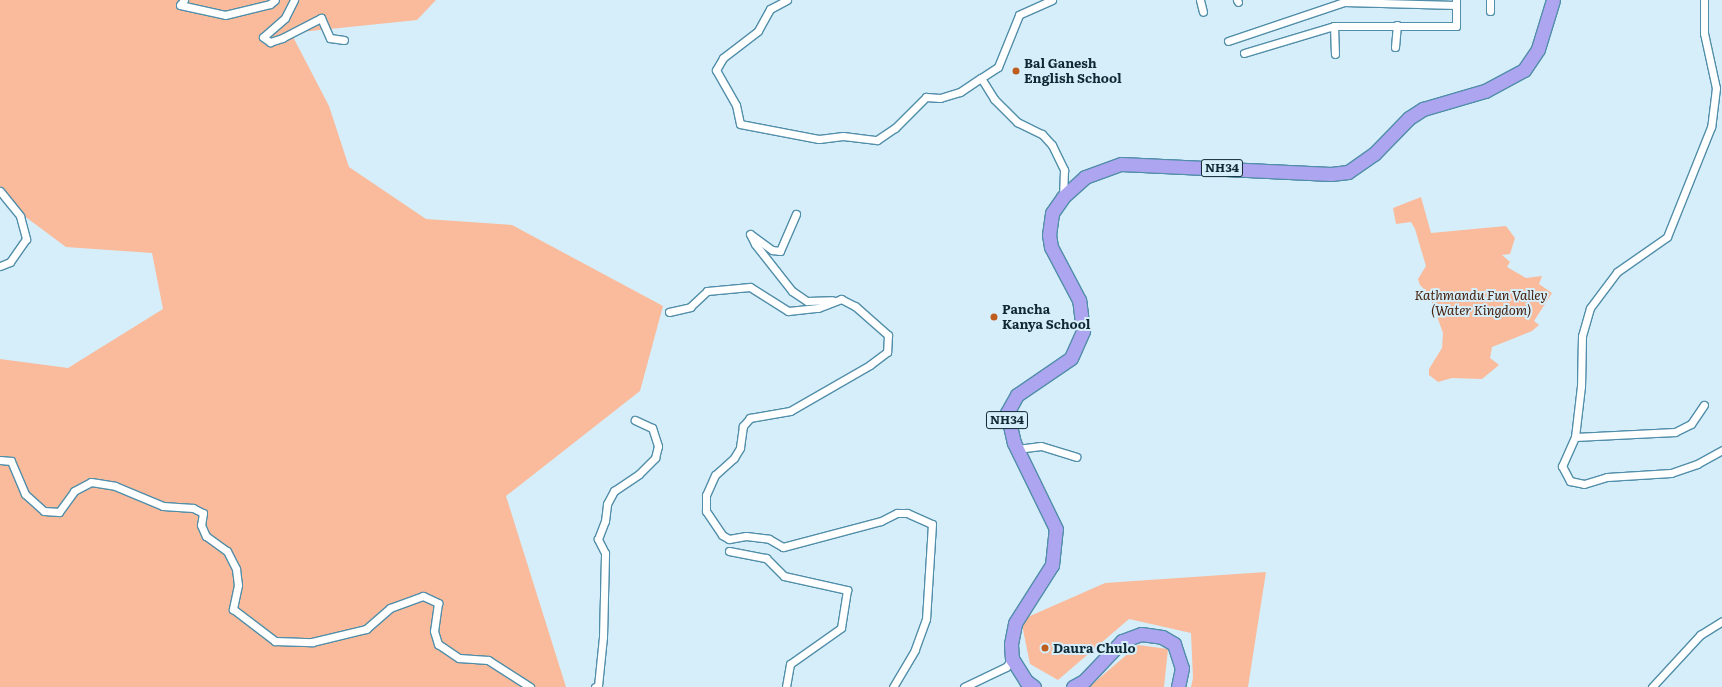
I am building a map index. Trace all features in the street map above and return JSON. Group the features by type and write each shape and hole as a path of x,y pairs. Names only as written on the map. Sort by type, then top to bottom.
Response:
{"highway":[{"name":"NH34","path":"1012,659 1015,623 1052,565 1056,544 1053,522 1017,449 1007,420 1010,403 1029,386 1069,360 1083,331 1079,300 1052,247 1049,235 1052,213 1063,197 1085,177 1121,164 1331,174 1348,172 1374,154 1409,118 1423,109 1485,91 1506,82 1524,70 1538,49 1553,0"},
{"path":"1073,687 1084,681 1122,641 1141,634 1162,637 1174,644 1182,668 1178,687"},
{"path":"1012,659 1026,681 1034,687"}],"street":[{"path":"184,0 180,5 225,15 270,4 275,0"},
{"path":"294,0 285,18 263,37 270,42 282,38 321,18 330,38 344,40"},
{"path":"787,0 770,9 758,31 723,58 716,70 736,105 740,124 819,138 843,136 877,140 895,128 926,98 940,98 960,92 998,67 1019,15 1052,0"},
{"path":"1200,0 1203,12"},
{"path":"1490,0 1490,11"},
{"path":"1704,0 1704,33 1716,88 1711,127 1667,237 1617,272 1590,308 1582,336 1581,386 1575,438 1562,466 1570,481 1584,484 1607,477 1671,473 1697,464 1722,450"},
{"path":"1228,41 1344,2 1456,2 1456,26 1334,26 1244,53"},
{"path":"1395,47 1397,25"},
{"path":"1334,26 1335,54"},
{"path":"981,78 994,99 1017,122 1042,134 1052,145 1064,170 1063,197"},
{"path":"0,191 20,216 26,239 10,262 0,266"},
{"path":"796,214 780,251 772,250 750,234 754,244 792,291 807,301 841,299 855,306 888,335 887,352 870,365 790,411 750,418 743,426 740,448 734,458 715,475 706,495 706,510 722,535 729,539 746,536 769,539 784,547 881,520 896,513 907,513 932,524 926,619 915,650 893,687"},
{"path":"669,312 690,307 706,291 730,288 750,287 788,311 818,308 841,299"},
{"path":"1575,438 1676,432 1691,424 1704,405"},
{"path":"595,687 598,686 603,637 605,553 598,540 605,521 607,504 614,491 639,474 655,458 658,446 652,428 635,420"},
{"path":"1017,449 1041,446 1076,457"},
{"path":"0,460 11,461 25,494 44,511 59,512 74,491 91,482 115,486 163,506 193,508 203,513 201,525 206,536 227,551 236,569 238,585 233,609 275,641 312,642 366,628 390,608 423,596 438,603 434,631 438,644 459,658 488,660 530,687"},
{"path":"729,551 766,558 784,576 847,590 841,628 790,664 786,687"},
{"path":"1652,687 1700,635 1722,621"},
{"path":"964,687 1006,667 1012,659"}],"green space":[{"path":"0,0 436,0 417,20 291,33 329,106 349,167 426,219 512,225 663,306 640,391 506,496 566,687 0,687 0,359 68,368 163,309 152,253 66,247 0,198"},
{"name":"Kathmandu Fun Valley (Water Kingdom)","path":"1421,197 1431,233 1506,226 1515,238 1510,254 1502,255 1510,262 1507,267 1526,278 1542,276 1539,284 1552,293 1534,321 1539,325 1532,331 1492,347 1490,358 1499,365 1482,379 1452,378 1438,382 1429,375 1429,369 1442,348 1443,333 1429,294 1420,285 1418,279 1426,266 1415,229 1411,222 1396,224 1393,208"},
{"path":"1266,572 1248,687 1191,687 1193,678 1191,633 1129,619 1058,680 1030,664 1021,620 1105,583"},
{"path":"1138,645 1168,649 1164,687 1089,687"}],"place":[{"name":"Bal Ganesh English School","path":"1016,71"},
{"name":"Pancha Kanya School","path":"994,317"},
{"name":"Daura Chulo","path":"1045,648"}]}
